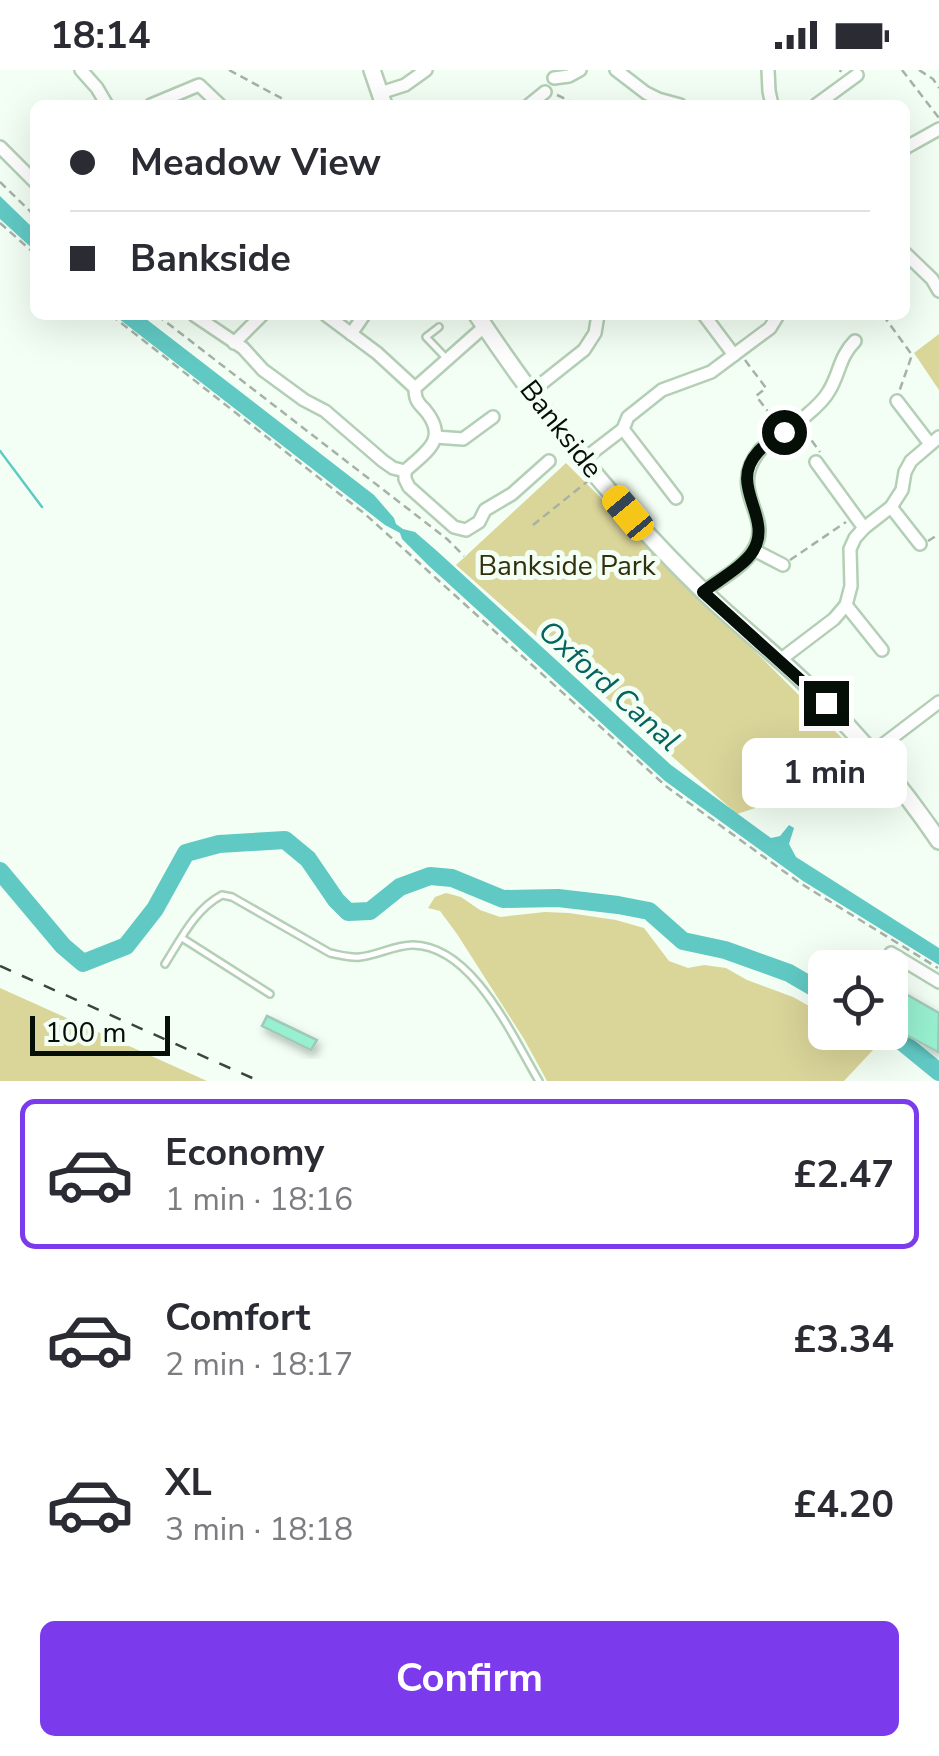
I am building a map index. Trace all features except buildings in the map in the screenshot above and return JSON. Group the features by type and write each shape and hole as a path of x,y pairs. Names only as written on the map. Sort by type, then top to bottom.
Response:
{"street":[{"path":"81,70 104,100"},
{"path":"193,70 199,85 215,100"},
{"path":"372,70 382,99 426,70"},
{"path":"535,100 580,70"},
{"path":"768,70 771,100"},
{"path":"621,71 655,100"},
{"path":"821,100 846,75"},
{"path":"162,100 199,85"},
{"path":"910,145 939,128"},
{"path":"0,147 30,177"},
{"path":"910,256 937,280"},
{"path":"201,320 242,348 263,370 325,411 383,462 405,470"},
{"path":"234,343 257,320"},
{"path":"333,320 376,353 415,391 416,400 436,424 435,437 427,451 405,470 404,478 454,526 466,530 478,522 484,510 512,494 549,462"},
{"path":"351,334 361,320"},
{"path":"415,391 481,320"},
{"name":"Bankside","path":"481,320 530,392 628,513 703,592 806,684 872,753 939,841"},
{"path":"530,392 592,342 597,320"},
{"path":"708,320 736,353"},
{"path":"584,458 622,429 628,417 662,390 711,372 770,328 775,320"},
{"path":"703,592 754,550 759,523 746,476 754,458 822,402 844,352 855,342"},
{"path":"780,660 846,605 850,597 850,549 855,538 891,508 902,490 910,461 934,440 896,401"},
{"path":"435,437 463,439 493,416"},
{"path":"622,429 676,498"},
{"path":"816,462 864,528"},
{"path":"891,508 920,544"},
{"path":"754,550 782,565"},
{"path":"846,605 882,650"},
{"path":"872,753 939,702"},
{"path":"908,963 939,982"}],"lane":[{"path":"439,327 426,337 447,359"},
{"path":"164,964 208,902 222,895 330,953 359,957 407,945 428,946 464,968 483,989 539,1081"},
{"path":"182,938 270,994"}],"path":[{"path":"229,70 285,100"},
{"path":"902,70 939,118"},
{"path":"919,70 939,88"},
{"path":"554,85 572,100"},
{"path":"0,182 30,211"},
{"path":"0,223 30,250"},
{"path":"116,320 365,514 667,787 800,883 939,969"},
{"path":"164,320 464,556"},
{"path":"887,320 912,356 896,401"},
{"path":"736,353 766,388 756,396 784,432"},
{"path":"797,421 822,454 816,462"},
{"path":"533,525 589,480"},
{"path":"782,565 855,516"}],"green space":[{"path":"939,334 939,390 914,353"},
{"name":"Bankside Park","path":"566,463 867,763 737,814 456,565"},
{"path":"446,893 461,897 500,917 569,913 644,928 669,961 688,968 726,968 808,1005 808,1050 873,1050 844,1081 547,1081 457,934 440,911 428,908 435,897"},
{"path":"0,988 207,1081 0,1081"}],"water":[{"path":"0,196 30,225 30,246 0,219"},
{"path":"120,320 147,320 374,495 396,524 415,532 437,551 671,765 771,838 780,836 789,825 794,828 789,844 796,857 939,948 939,965 803,881 665,781 429,566 400,533"}],"waterway":[{"path":"0,451 42,507"},
{"path":"0,871 63,946 83,963 126,946 155,909 186,853 219,844 285,840 308,859 348,912 370,911 400,887 430,876 452,878 503,899 558,898 649,911 683,941 725,950 789,973 808,984"},
{"path":"908,1047 939,1072"}],"railway":[{"path":"0,966 259,1081"}],"route":[{"path":"784,432 761,449 746,476 759,523 754,550 703,592 826,703"}],"water label":[{"name":"Oxford Canal","path":"609,686"}]}
